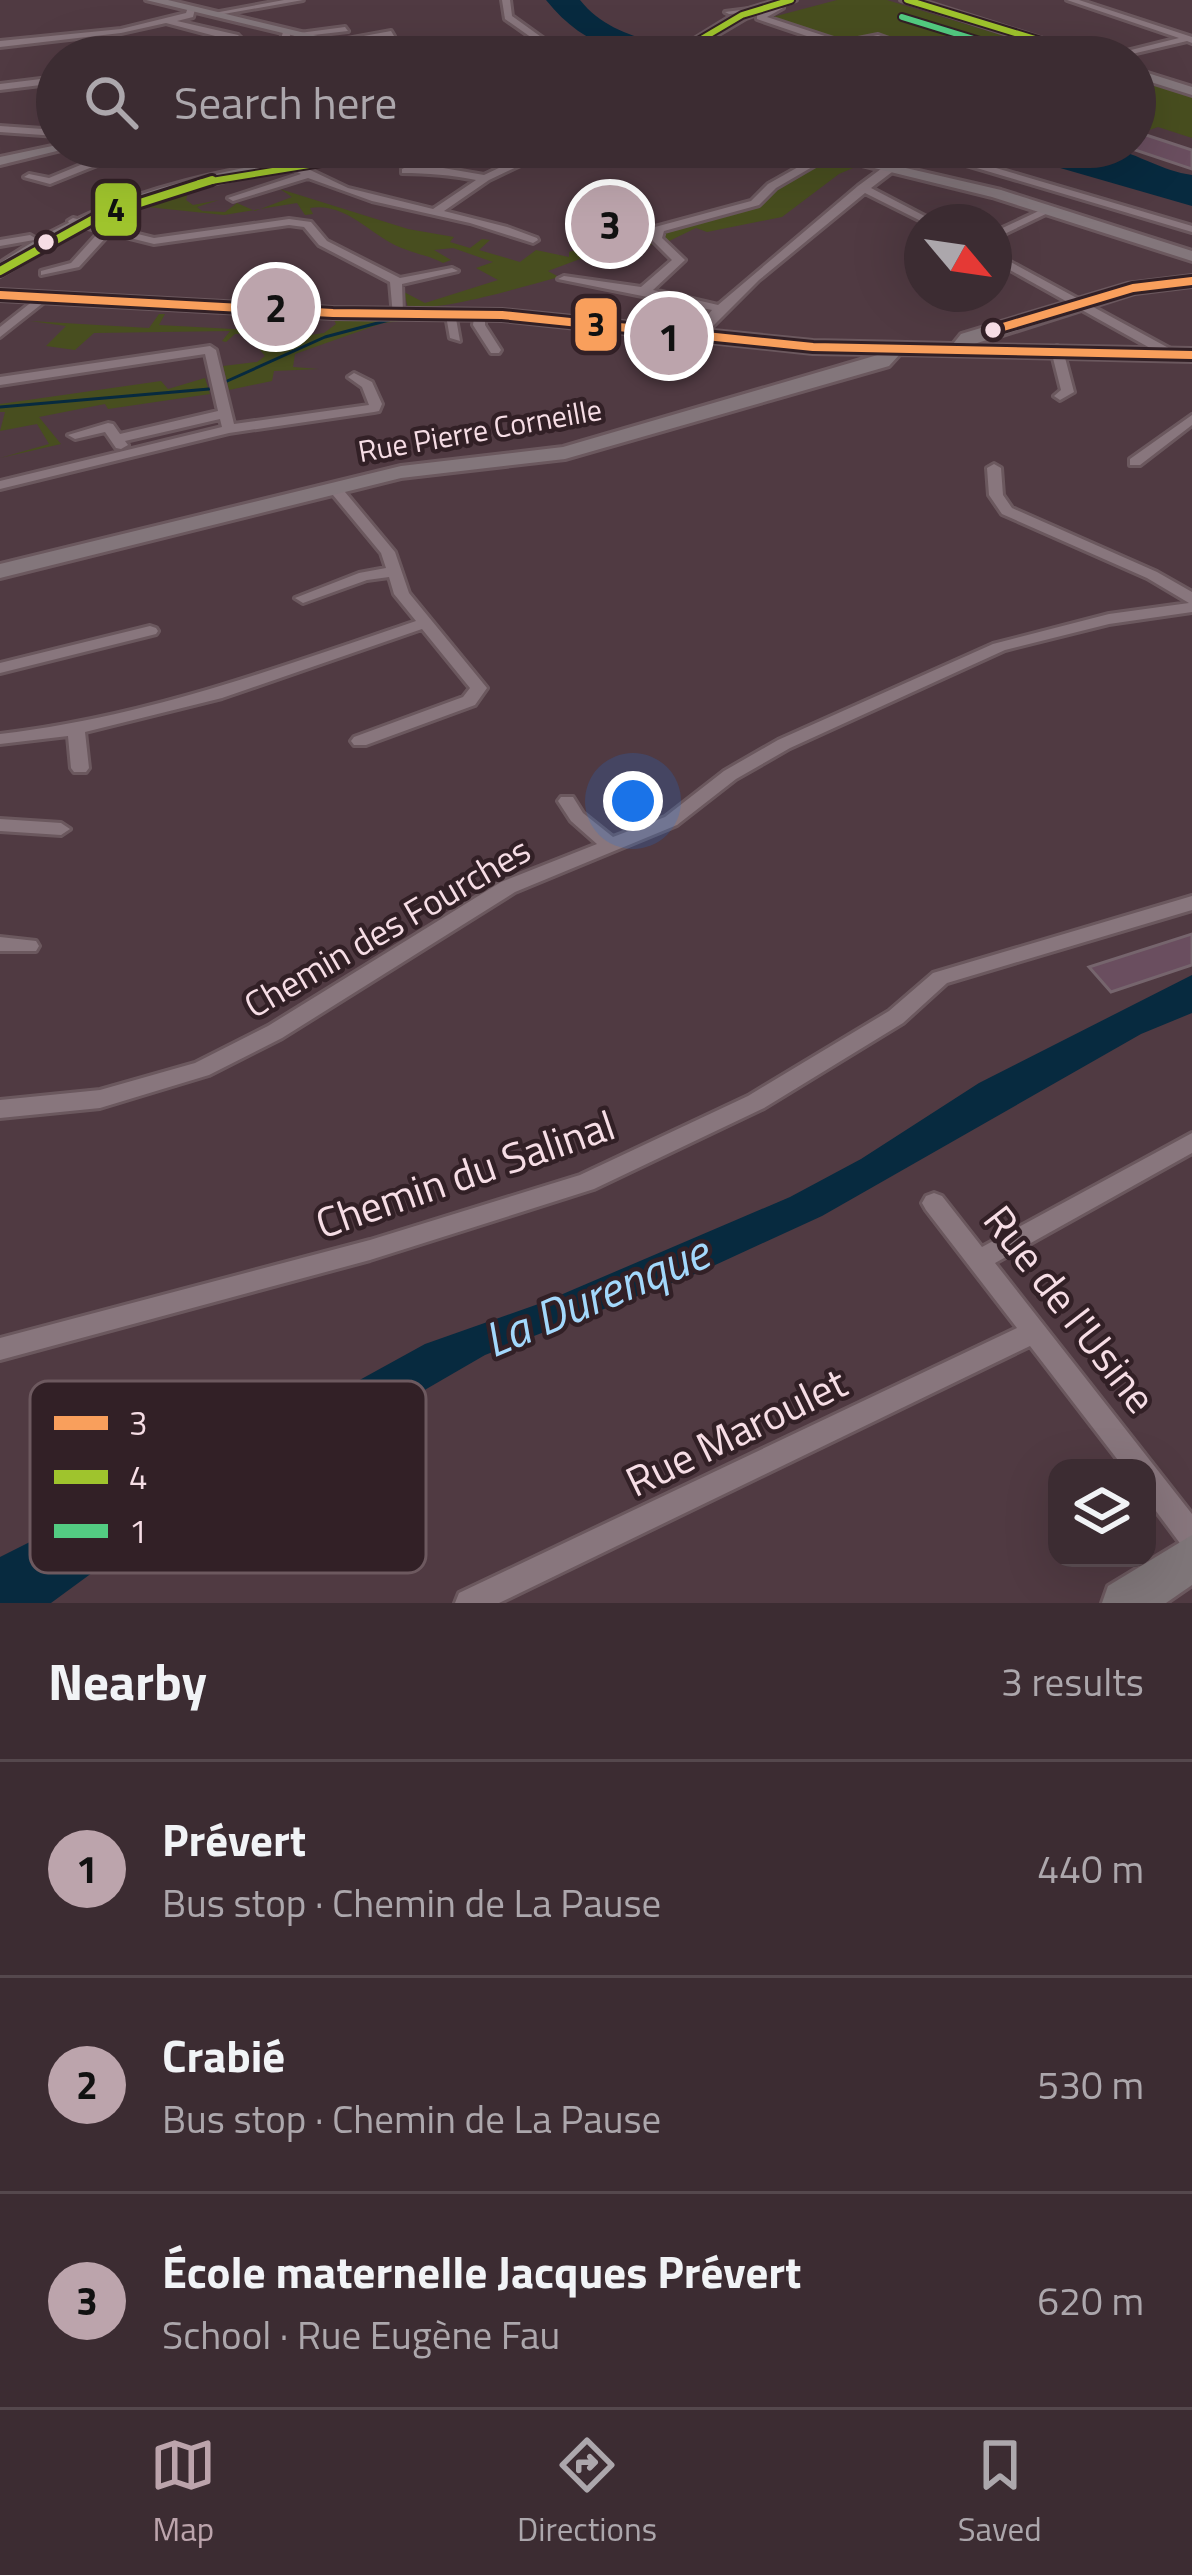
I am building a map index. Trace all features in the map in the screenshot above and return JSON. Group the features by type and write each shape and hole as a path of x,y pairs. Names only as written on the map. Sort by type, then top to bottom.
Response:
{"main road":[{"path":"1125,1603 1192,1558"}],"street":[{"path":"153,0 213,6 299,0"},
{"path":"705,36 790,0"},
{"path":"896,0 994,28"},
{"path":"907,0 1019,36"},
{"path":"1071,0 1190,40"},
{"path":"58,36 168,21 192,14 188,4"},
{"path":"188,4 303,36"},
{"path":"507,5 511,20 534,36"},
{"path":"213,6 244,22"},
{"path":"729,13 778,8 760,18 815,36"},
{"path":"168,21 232,36"},
{"path":"289,33 345,29"},
{"path":"379,36 391,34"},
{"path":"0,44 36,39"},
{"path":"1156,47 1190,40"},
{"path":"1156,77 1190,88"},
{"path":"0,87 36,83"},
{"path":"0,129 36,132"},
{"path":"0,161 36,153"},
{"path":"29,177 46,182 81,168"},
{"path":"0,243 122,197 269,168"},
{"path":"0,271 74,220 175,188 270,168"},
{"path":"296,168 372,198 437,211 533,240"},
{"path":"425,168 485,178"},
{"path":"437,211 507,168"},
{"path":"644,290 679,260 656,239 659,229 750,205 802,168"},
{"path":"886,168 1189,252"},
{"path":"986,168 1192,229"},
{"path":"697,336 721,309 890,169"},
{"path":"233,198 308,175"},
{"path":"862,188 904,209"},
{"path":"1070,216 1101,202"},
{"path":"1012,227 1049,210"},
{"path":"74,220 158,241 302,223 323,243 398,282 452,271"},
{"path":"45,273 75,265 107,230"},
{"path":"0,259 25,233"},
{"path":"1012,266 1182,355"},
{"path":"564,279 644,290 721,309"},
{"path":"960,351 967,338 1083,303 1138,287 1192,281"},
{"path":"397,313 398,282"},
{"path":"3,294 271,310 479,314 893,350 1182,355"},
{"path":"0,333 42,299"},
{"path":"271,310 270,320 294,320"},
{"path":"449,313 456,338"},
{"path":"479,314 479,325 495,350"},
{"path":"0,381 206,349 212,352 226,422"},
{"name":"Rue Pierre Corneille","path":"0,571 401,472 565,453 882,362 893,350"},
{"path":"1057,350 1068,392 1060,395"},
{"path":"117,439 376,406 367,385 354,377"},
{"path":"1135,462 1192,419"},
{"path":"0,485 127,454 226,422"},
{"path":"75,435 108,427 127,454"},
{"path":"994,468 996,495 1010,513 1146,572 1192,603"},
{"path":"335,489 388,552 402,594 477,684 478,693 469,701 361,741"},
{"path":"303,598 322,588 392,572"},
{"name":"Chemin des Fourches","path":"0,1109 100,1099 201,1069 275,1032 508,887 680,816 766,753 978,655 1064,629 1192,603"},
{"path":"0,739 76,731 218,704 425,623"},
{"path":"0,668 150,631"},
{"path":"76,731 80,769"},
{"path":"567,801 577,817 612,846"},
{"path":"0,825 62,829"},
{"name":"Chemin du Salinal","path":"0,1349 370,1250 586,1182 756,1102 896,1017 940,978 1192,903"},
{"path":"0,944 29,946"},
{"path":"979,1260 1192,1142"},
{"name":"Rue de l'Usine","path":"934,1202 1133,1459"},
{"name":"Rue Maroulet","path":"470,1603 1036,1331"},
{"path":"1156,1490 1192,1536"}],"green space":[{"path":"837,0 887,0 1004,36 817,36 765,19"},
{"path":"1156,83 1192,94 1192,138 1158,127"},
{"path":"816,168 853,168 782,217 707,232 696,228 667,242 661,235 671,227 762,203 782,184"},
{"path":"229,179 188,192 186,200 193,205 219,200 197,207 202,211 225,212 237,203 253,210 224,215 128,205"},
{"path":"280,189 408,229 454,237 450,242 470,248 482,239 490,240 479,250 520,262 536,250 569,257 569,252 586,249 654,244 580,259 548,271 559,277 503,292 408,308 404,292 425,303 498,280 476,268 493,262 453,248 434,250 451,260 443,263 394,245 337,210 310,208 313,214 305,215 297,203 260,209 292,197"},
{"path":"159,314 165,314 159,325 251,330 257,321 263,322 256,335 264,343 291,345 296,337 324,333 336,324 332,316 403,321 383,323 295,354 293,367 319,369 274,371 272,381 229,390 223,366 257,362 265,356 247,334 235,334 226,342 222,341 230,331 94,333 75,350 46,346 66,326 30,321 149,328"},
{"path":"205,378 210,394 108,409 105,404 39,417 61,444 0,458 49,444 37,424 0,431 5,412 0,412 0,404 161,381 168,389"}],"water":[{"path":"546,0 580,0 596,16 634,36 587,36"},
{"path":"1156,164 1192,175 1192,206 1060,168 1156,168"},
{"name":"La Durenque","path":"1192,975 1192,1013 1141,1034 822,1216 700,1272 485,1355 426,1389 426,1381 358,1381 425,1344 544,1302 790,1197 861,1159 979,1083"},
{"path":"30,1542 30,1573 92,1573 51,1603 0,1603 0,1557"}],"building":[{"path":"1156,138 1192,150 1192,169 1156,157"},
{"path":"1192,934 1192,965 1111,992 1089,967"}],"waterway":[{"path":"225,382 325,337 389,320"},
{"path":"0,407 209,389"}],"transit line":[{"name":"4","path":"706,36 742,15 791,0"},
{"name":"4","path":"907,0 1025,36"},
{"name":"1","path":"902,17 964,36"},
{"name":"4","path":"0,271 99,216 201,182 272,168"},
{"name":"3","path":"993,330 1133,288 1192,281"},
{"name":"3","path":"0,295 333,313 502,315 813,347 1192,355"}],"place":[{"name":"École maternelle Jacques Prévert","path":"610,224"},
{"name":"Crabié","path":"276,307"},
{"name":"Prévert","path":"669,336"}]}
